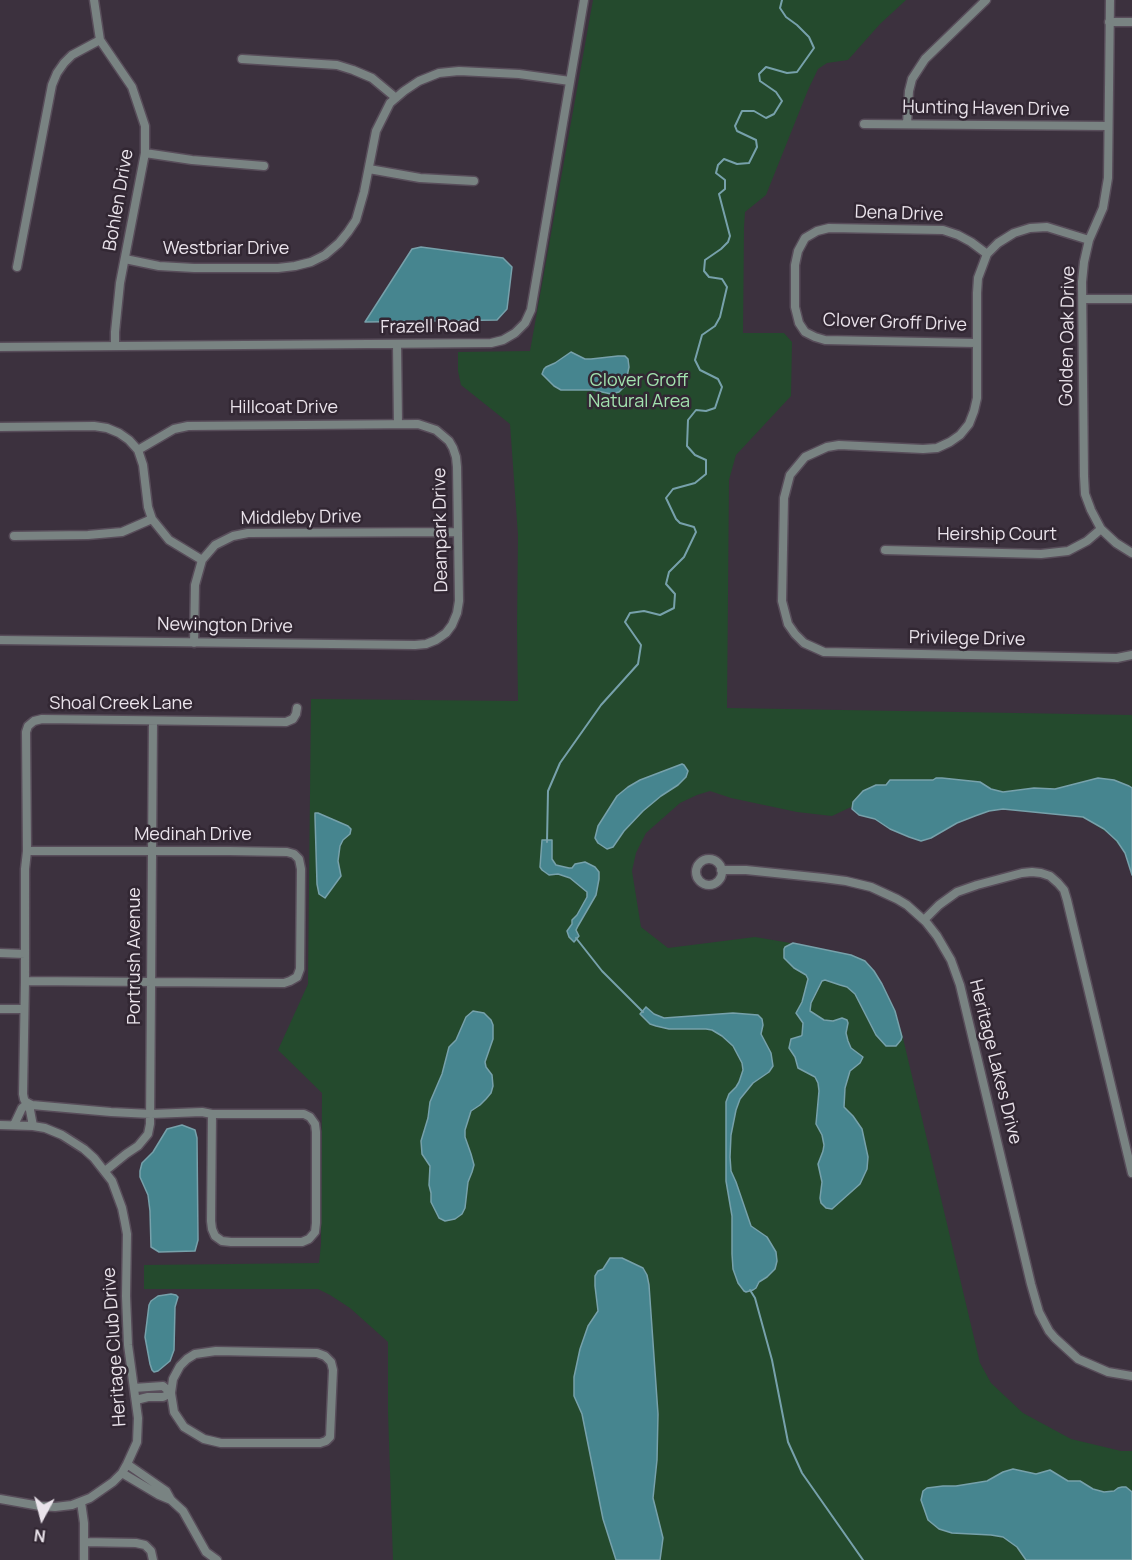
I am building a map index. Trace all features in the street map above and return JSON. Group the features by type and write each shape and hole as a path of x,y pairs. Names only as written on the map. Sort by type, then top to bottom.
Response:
{"street":[{"name":"Bohlen Drive","path":"94,0 99,40 132,87 145,126 145,153 120,283 115,346"},
{"name":"Frazell Road","path":"0,347 490,343 503,340 515,333 525,323 531,310 584,0"},
{"path":"906,124 912,80 925,59 986,0"},
{"name":"Golden Oak Drive","path":"1101,529 1085,494 1083,299 1084,262 1089,240 1103,208 1108,178 1110,0"},
{"path":"1109,22 1132,22"},
{"path":"16,267 52,85 57,73 72,55 99,40"},
{"path":"242,59 337,65 372,78 396,98"},
{"name":"Westbriar Drive","path":"125,259 174,268 278,268 311,262 325,255 339,243 356,220 376,131 390,103 419,81 439,73 459,71 519,74 570,81"},
{"name":"Hunting Haven Drive","path":"864,124 1108,126"},
{"path":"145,153 192,160 264,166"},
{"path":"369,169 420,178 474,181"},
{"path":"976,343 978,278 987,254 998,243 1014,233 1030,228 1047,227 1089,240"},
{"name":"Dena Drive","path":"805,238 817,231 829,228 943,230 971,242 987,254"},
{"name":"Clover Groff Drive","path":"805,238 798,251 795,265 795,307 799,323 805,332 825,340 976,343"},
{"path":"1083,299 1132,300"},
{"name":"Privilege Drive","path":"976,343 976,404 969,424 960,435 937,448 827,447 805,457 790,475 784,498 782,601 788,624 804,643 824,652 1117,658 1132,655"},
{"path":"397,344 398,424"},
{"name":"Hillcoat Drive","path":"138,450 174,429 188,426 418,424 436,430"},
{"path":"0,427 94,426 108,428 129,440 138,450 143,465 148,507 152,519 169,540 202,560 195,585 194,643"},
{"name":"Deanpark Drive","path":"436,430 449,441 456,458 459,601 457,613 446,633"},
{"path":"14,536 122,532 152,519"},
{"path":"1101,529 1116,543 1132,553"},
{"name":"Heirship Court","path":"885,550 1041,554 1068,551 1087,541 1101,529"},
{"name":"Middleby Drive","path":"202,560 215,545 233,536 248,533 458,532"},
{"name":"Newington Drive","path":"0,640 415,645 426,644 446,633"},
{"name":"Shoal Creek Lane","path":"33,1126 28,1103 23,1094 27,851 26,732 28,726 42,719 286,722 296,714 297,708"},
{"name":"Portrush Avenue","path":"105,1172 138,1146 148,1134 150,1124 153,721"},
{"name":"Medinah Drive","path":"27,851 287,852 299,859 301,917 300,969 297,977 284,983 152,982"},
{"name":"Heritage Lakes Drive","path":"721,870 746,870 871,887 907,905 937,936 946,949 960,985 1039,1312 1049,1331 1078,1359 1108,1372 1132,1376"},
{"path":"924,920 957,892 977,885 1032,872 1050,876 1058,882 1067,900 1132,1173"},
{"path":"0,953 25,954"},
{"path":"25,981 152,982"},
{"path":"0,1008 24,1009"},
{"path":"14,1125 22,1108 28,1103 151,1114 193,1112 304,1114 310,1117 315,1124 316,1132 316,1223 315,1232 309,1239 302,1242 231,1242 222,1241 215,1236 211,1221 212,1114"},
{"name":"Heritage Club Drive","path":"0,1125 33,1126 62,1135 94,1158 112,1181 118,1195 127,1234 128,1345 138,1419 137,1442 134,1451 125,1468 99,1493 81,1502 63,1506 46,1507 0,1499"},
{"path":"134,1388 163,1386 171,1393 174,1412 184,1427 204,1439 221,1443 289,1443 326,1441 330,1437 333,1370 331,1362 325,1356 317,1353 216,1351 195,1354 180,1366 173,1379 171,1393"},
{"path":"136,1400 163,1397 171,1393"},
{"path":"125,1468 159,1485 166,1491 171,1500 183,1511 206,1551 217,1560"},
{"path":"81,1502 84,1523 84,1560"},
{"path":"84,1542 145,1545 151,1551 153,1560"}],"green space":[{"name":"Clover Groff Natural Area","path":"593,0 906,0 880,24 848,60 827,63 818,69 766,195 745,212 743,333 784,333 792,342 791,396 736,455 729,480 727,708 1132,715 1132,875 1125,853 1111,835 1086,819 1073,815 1003,809 989,811 957,823 921,841 890,829 875,819 859,815 851,807 832,816 797,812 731,798 710,791 680,803 646,833 636,853 632,871 641,927 668,948 755,937 851,955 863,959 874,971 895,1011 902,1034 980,1363 991,1383 1023,1413 1071,1439 1121,1451 1132,1451 1132,1560 393,1560 388,1342 350,1308 318,1289 144,1289 144,1265 319,1263 322,1093 278,1050 308,984 311,699 518,701 518,535 510,424 461,385 458,352 530,351"}],"water":[{"path":"421,247 503,258 512,267 507,309 497,320 365,322 412,249"},
{"path":"571,352 585,359 625,356 629,367 625,386 619,392 611,394 593,390 561,390 554,386 542,374 544,369"},
{"path":"682,764 688,771 686,777 643,811 613,847 607,849 598,843 595,838 598,826 617,796 640,780"},
{"path":"936,778 980,782 991,789 1003,792 1034,788 1055,789 1098,778 1114,780 1129,786 1132,788 1132,875 1125,853 1117,841 1104,829 1083,817 1003,809 989,811 957,823 921,841 890,829 875,819 859,815 852,809 853,802 863,791 876,785 886,785 890,780 933,780"},
{"path":"315,813 351,829 350,834 340,846 338,861 341,876 325,898 319,894 317,884"},
{"path":"542,840 552,840 552,859 556,865 572,868 575,864 585,862 599,872 596,895 576,930 579,936 574,942 567,931 587,897 587,892 570,878 558,874 549,875 542,870 540,867"},
{"path":"793,943 851,955 865,961 882,984 895,1011 902,1037 896,1046 886,1046 876,1035 855,994 847,987 822,981 811,1003 810,1011 824,1020 833,1021 842,1018 847,1020 846,1033 851,1048 863,1057 860,1063 850,1071 845,1088 844,1107 862,1129 868,1157 867,1169 860,1184 832,1209 826,1208 820,1198 822,1182 818,1164 824,1145 816,1124 818,1083 815,1077 798,1068 789,1048 791,1039 802,1035 803,1023 796,1013 802,1002 808,979 784,958 785,947"},
{"path":"646,1007 654,1014 664,1018 733,1013 758,1015 762,1019 761,1034 771,1053 773,1066 769,1072 753,1083 740,1099 731,1135 730,1157 731,1171 751,1226 767,1237 776,1252 775,1269 753,1290 744,1291 733,1269 732,1216 726,1181 726,1102 729,1094 739,1082 743,1070 742,1063 733,1046 712,1030 669,1029 650,1024 640,1014"},
{"path":"473,1011 484,1013 493,1025 493,1039 485,1062 492,1075 493,1086 486,1099 471,1111 465,1130 474,1165 468,1182 465,1208 462,1214 455,1219 445,1221 439,1218 431,1202 430,1166 422,1154 421,1141 430,1102 442,1074 449,1047 456,1040 466,1017"},
{"path":"182,1125 195,1130 197,1138 198,1240 195,1251 159,1252 151,1247 148,1195 140,1177 140,1171 142,1163 153,1152 167,1129"},
{"path":"610,1258 622,1258 643,1268 649,1285 658,1414 653,1498 663,1538 660,1560 616,1560 603,1519 582,1414 574,1396 574,1377 580,1349 588,1326 598,1311 595,1276"},
{"path":"171,1294 178,1297 175,1307 174,1350 170,1361 154,1372 150,1364 145,1337 149,1305 158,1296"},
{"path":"1013,1469 1036,1474 1050,1470 1068,1481 1080,1481 1093,1489 1104,1492 1126,1487 1132,1492 1132,1560 1026,1560 1017,1547 1003,1537 952,1533 939,1529 928,1520 921,1500 923,1491 927,1488 987,1481"}],"waterway":[{"path":"547,842 548,791 560,763 601,705 638,664 641,645 625,622 630,613 644,611 660,615 674,608 675,594 666,584 669,572 684,557 696,532 694,527 680,523 676,519 666,498 673,489 695,483 706,474 706,460 695,455 687,446 688,420 696,410 706,411 715,408 722,387 718,379 700,370 695,360 702,335 715,326 720,317 727,287 722,279 709,277 704,271 705,260 721,249 730,236 719,194 725,189 725,180 716,173 718,165 724,159 737,164 749,163 757,147 756,140 737,131 735,126 742,111 754,111 766,118 774,114 782,101 776,92 760,81 759,74 766,67 787,73 797,72 814,48 809,37 786,17 780,8 782,0"},
{"path":"576,938 602,971 643,1012"},
{"path":"750,1290 755,1298 772,1360 788,1442 802,1473 863,1560"}]}
